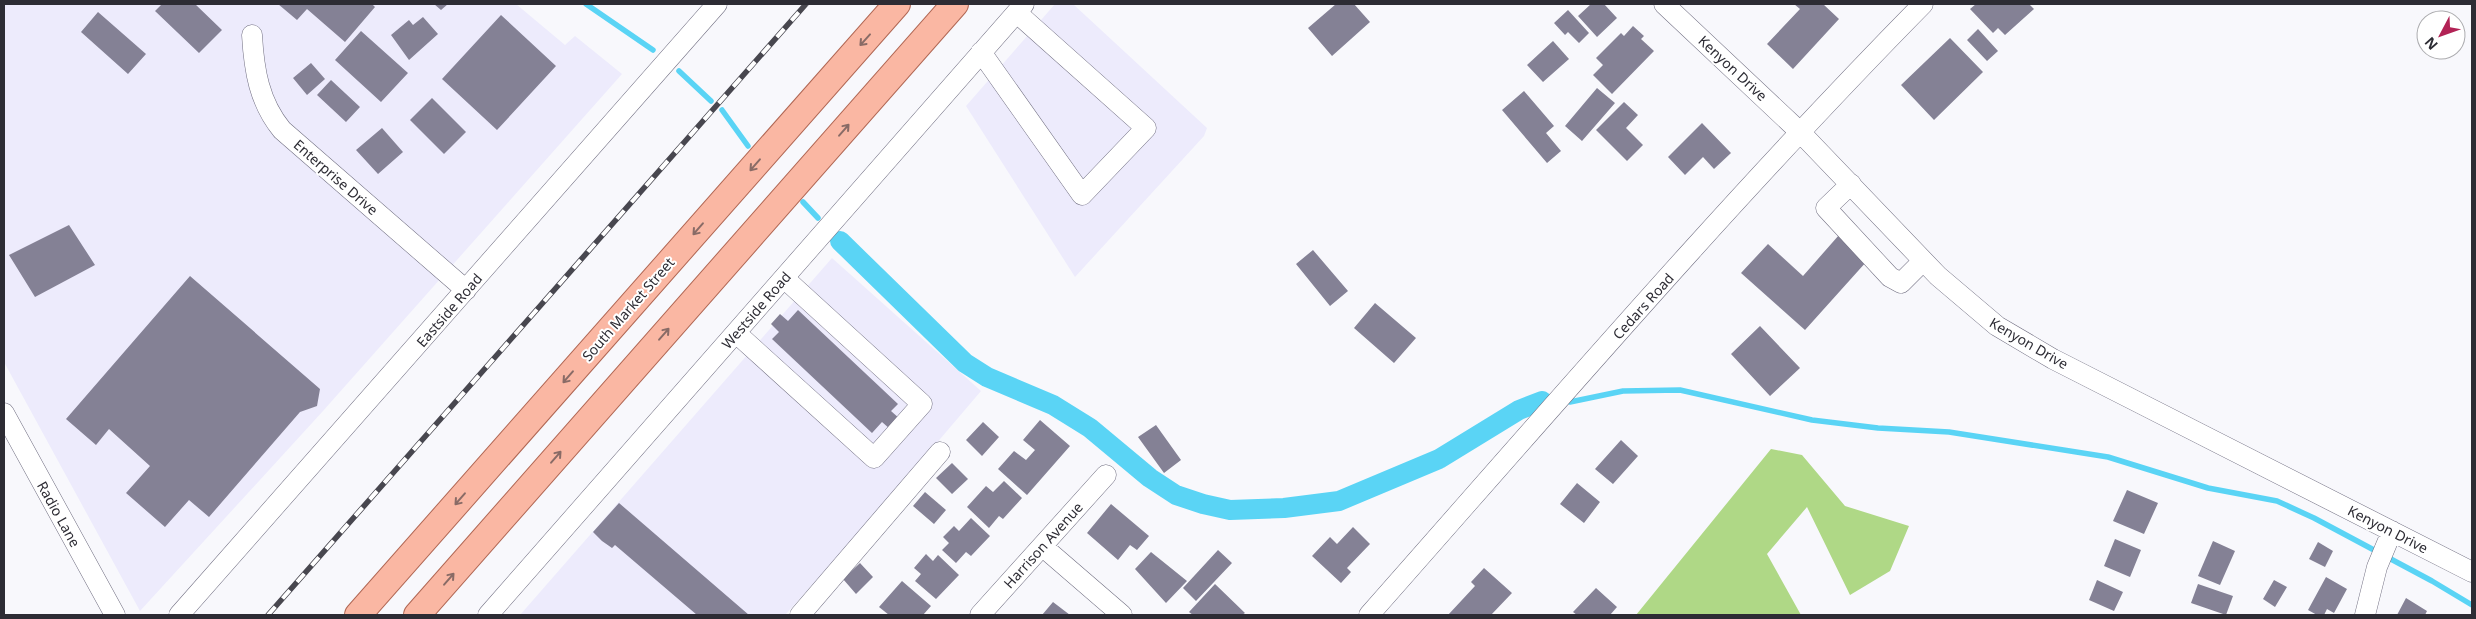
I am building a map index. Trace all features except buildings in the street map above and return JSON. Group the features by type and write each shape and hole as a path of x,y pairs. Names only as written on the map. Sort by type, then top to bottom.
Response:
{"main road":[{"name":"South Market Street","path":"358,615 897,4"},
{"path":"417,615 955,4"}],"street":[{"name":"Eastside Road","path":"179,615 717,4"},
{"name":"Kenyon Drive","path":"1664,4 1800,132 1923,261 1963,299 2016,339 2390,537 2468,565"},
{"name":"Cedars Road","path":"1369,615 1543,416 1800,132 1923,4"},
{"name":"Westside Road","path":"488,615 1020,8"},
{"path":"982,52 1082,195 1146,128 1020,8"},
{"name":"Enterprise Drive","path":"252,35 257,79 270,115 290,136 466,290"},
{"path":"1851,184 1826,208 1890,277 1901,283 1923,261"},
{"path":"736,333 874,458 922,404 784,278"},
{"name":"Radio Lane","path":"4,413 115,615"},
{"path":"800,615 940,452"},
{"name":"Harrison Avenue","path":"980,615 1106,475"},
{"path":"2365,615 2377,567 2390,537"},
{"path":"1042,546 1122,615"}],"shaded area":[{"path":"4,4 516,4 565,45 575,36 622,74 323,411 140,611 4,362"},
{"path":"1055,4 1073,4 1207,128 1204,136 1075,277 966,106"},
{"path":"832,258 981,391 872,519 785,615 520,615"}],"green space":[{"path":"1771,449 1802,455 1845,506 1909,526 1890,571 1850,595 1807,507 1767,554 1801,615 1636,615"}],"waterway":[{"path":"586,4 653,50"},
{"path":"679,71 711,101"},
{"path":"722,110 748,146"},
{"path":"803,202 818,218"},
{"path":"840,241 965,363 987,377 1053,405 1090,428 1150,478 1176,495 1203,504 1230,510 1284,508 1339,501 1439,459 1519,410 1542,401"},
{"path":"1570,402 1623,391 1680,390 1812,420 1878,428 1949,432 2108,457 2208,488 2277,501 2314,518 2432,581 2472,605"}],"railway":[{"path":"268,615 806,4"}]}
